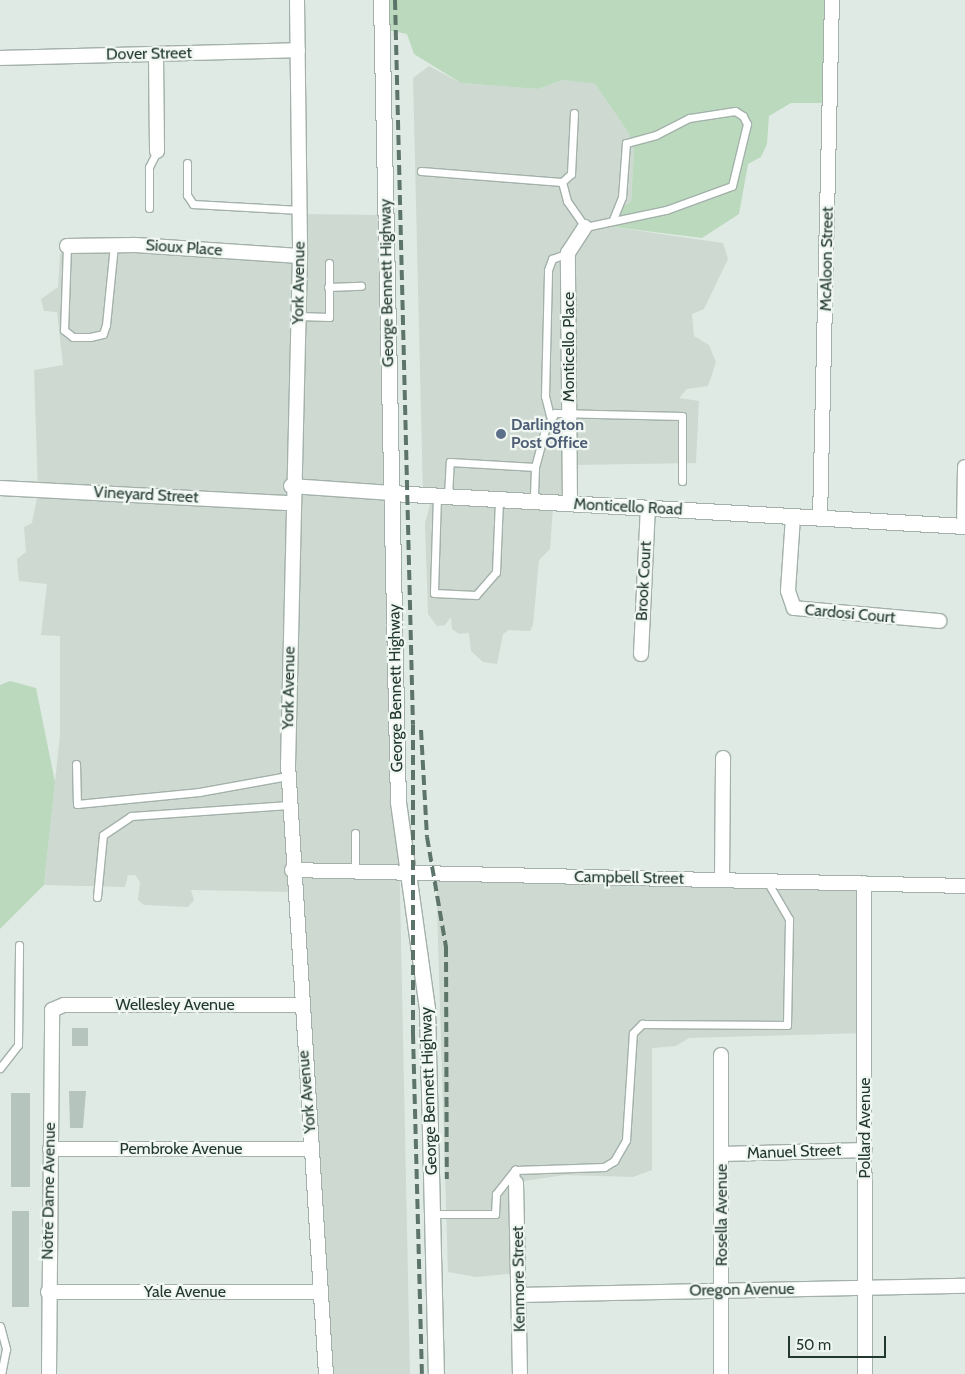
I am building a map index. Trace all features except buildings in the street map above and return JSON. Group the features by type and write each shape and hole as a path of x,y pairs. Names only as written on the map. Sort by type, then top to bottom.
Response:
{"main road":[{"name":"George Bennett Highway","path":"381,0 398,802 406,871 427,1009 436,1374"},
{"name":"Monticello Road","path":"392,493 964,526"}],"street":[{"name":"York Avenue","path":"297,0 300,256 291,486 288,776 300,1005 326,1374"},
{"name":"McAloon Street","path":"820,519 832,0"},
{"name":"Dover Street","path":"0,58 298,50"},
{"path":"156,54 157,151"},
{"path":"568,253 585,227"},
{"name":"Sioux Place","path":"67,246 114,245 300,256"},
{"name":"Monticello Place","path":"568,253 570,504"},
{"path":"964,526 965,467"},
{"name":"Monticello Road","path":"291,486 392,493"},
{"name":"Vineyard Street","path":"0,488 291,503"},
{"name":"Brook Court","path":"640,654 648,508"},
{"name":"Cardosi Court","path":"793,517 788,591 794,608 939,621"},
{"path":"722,879 724,758"},
{"name":"Campbell Street","path":"292,870 406,871 965,886"},
{"name":"Pollard Avenue","path":"864,883 865,1374"},
{"name":"Wellesley Avenue","path":"52,1010 64,1005 300,1005"},
{"name":"Notre Dame Avenue","path":"49,1374 48,1292 52,1010"},
{"name":"Rosella Avenue","path":"720,1374 722,1290 721,1055"},
{"name":"Pembroke Avenue","path":"50,1149 311,1149"},
{"name":"Manuel Street","path":"722,1154 865,1150"},
{"name":"Kenmore Street","path":"516,1177 520,1294 520,1374"},
{"name":"Oregon Avenue","path":"520,1294 965,1286"},
{"name":"Yale Avenue","path":"48,1292 321,1292"}],"lane":[{"path":"562,182 567,201 585,227 614,219 666,210 732,186 747,124 743,116 735,111 689,118 656,135 626,143 622,197 614,219"},
{"path":"421,171 562,182 571,174 574,113"},
{"path":"149,208 149,167 157,151"},
{"path":"187,163 187,196 193,204 300,210"},
{"path":"67,246 63,317 64,330 73,337 103,334 114,245"},
{"path":"534,501 535,467 550,416 546,396 548,270 552,259 568,253"},
{"path":"299,316 329,317 329,263"},
{"path":"328,286 361,286"},
{"path":"550,416 569,414 682,416 682,481"},
{"path":"499,499 496,572 476,595 434,593 443,496 450,462 535,467"},
{"path":"76,764 77,804 199,792 288,776"},
{"path":"97,897 103,835 131,816 289,805"},
{"path":"355,870 356,833"},
{"path":"433,1214 495,1214 496,1194 516,1177 604,1167 614,1161 626,1140 633,1033 642,1024 787,1025 789,919 766,880"},
{"path":"0,1068 18,1045 19,945"},
{"path":"0,1326 6,1349 1,1374"}],"shaded area":[{"path":"429,66 461,83 538,89 563,80 595,84 628,132 634,150 631,202 614,211 606,226 723,243 728,259 704,309 692,314 694,336 709,345 716,362 708,386 687,389 679,398 699,401 696,463 575,465 573,505 553,507 550,549 539,560 533,625 530,631 509,630 503,634 497,664 483,662 471,651 469,633 459,634 452,629 451,617 445,625 437,626 428,614 425,523 431,501 423,497 413,78"},
{"path":"302,214 386,215 410,1374 329,1374 295,892 191,890 194,900 188,907 144,905 138,900 140,882 135,875 128,875 125,887 44,885 60,735 60,636 41,635 47,584 19,581 17,559 26,552 24,527 32,523 38,493 34,370 63,365 57,312 44,311 41,299 58,287 60,254 68,247 298,256"},
{"path":"436,875 868,886 864,1033 689,1038 676,1046 652,1048 652,1170 633,1177 565,1175 517,1182 517,1273 476,1277 448,1272"}],"green space":[{"path":"381,0 836,0 832,103 791,103 769,116 767,144 761,157 748,164 739,214 702,238 606,226 614,211 631,202 634,150 628,132 595,84 563,80 538,89 461,83 414,54 407,34 383,29"},
{"path":"10,681 36,688 55,782 44,885 0,929 0,685"}],"railway":[{"path":"395,0 413,725 413,1034 422,1374"},
{"path":"421,730 427,837 446,947 447,1179"}],"place":[{"name":"Darlington Post Office","path":"501,434"}]}
